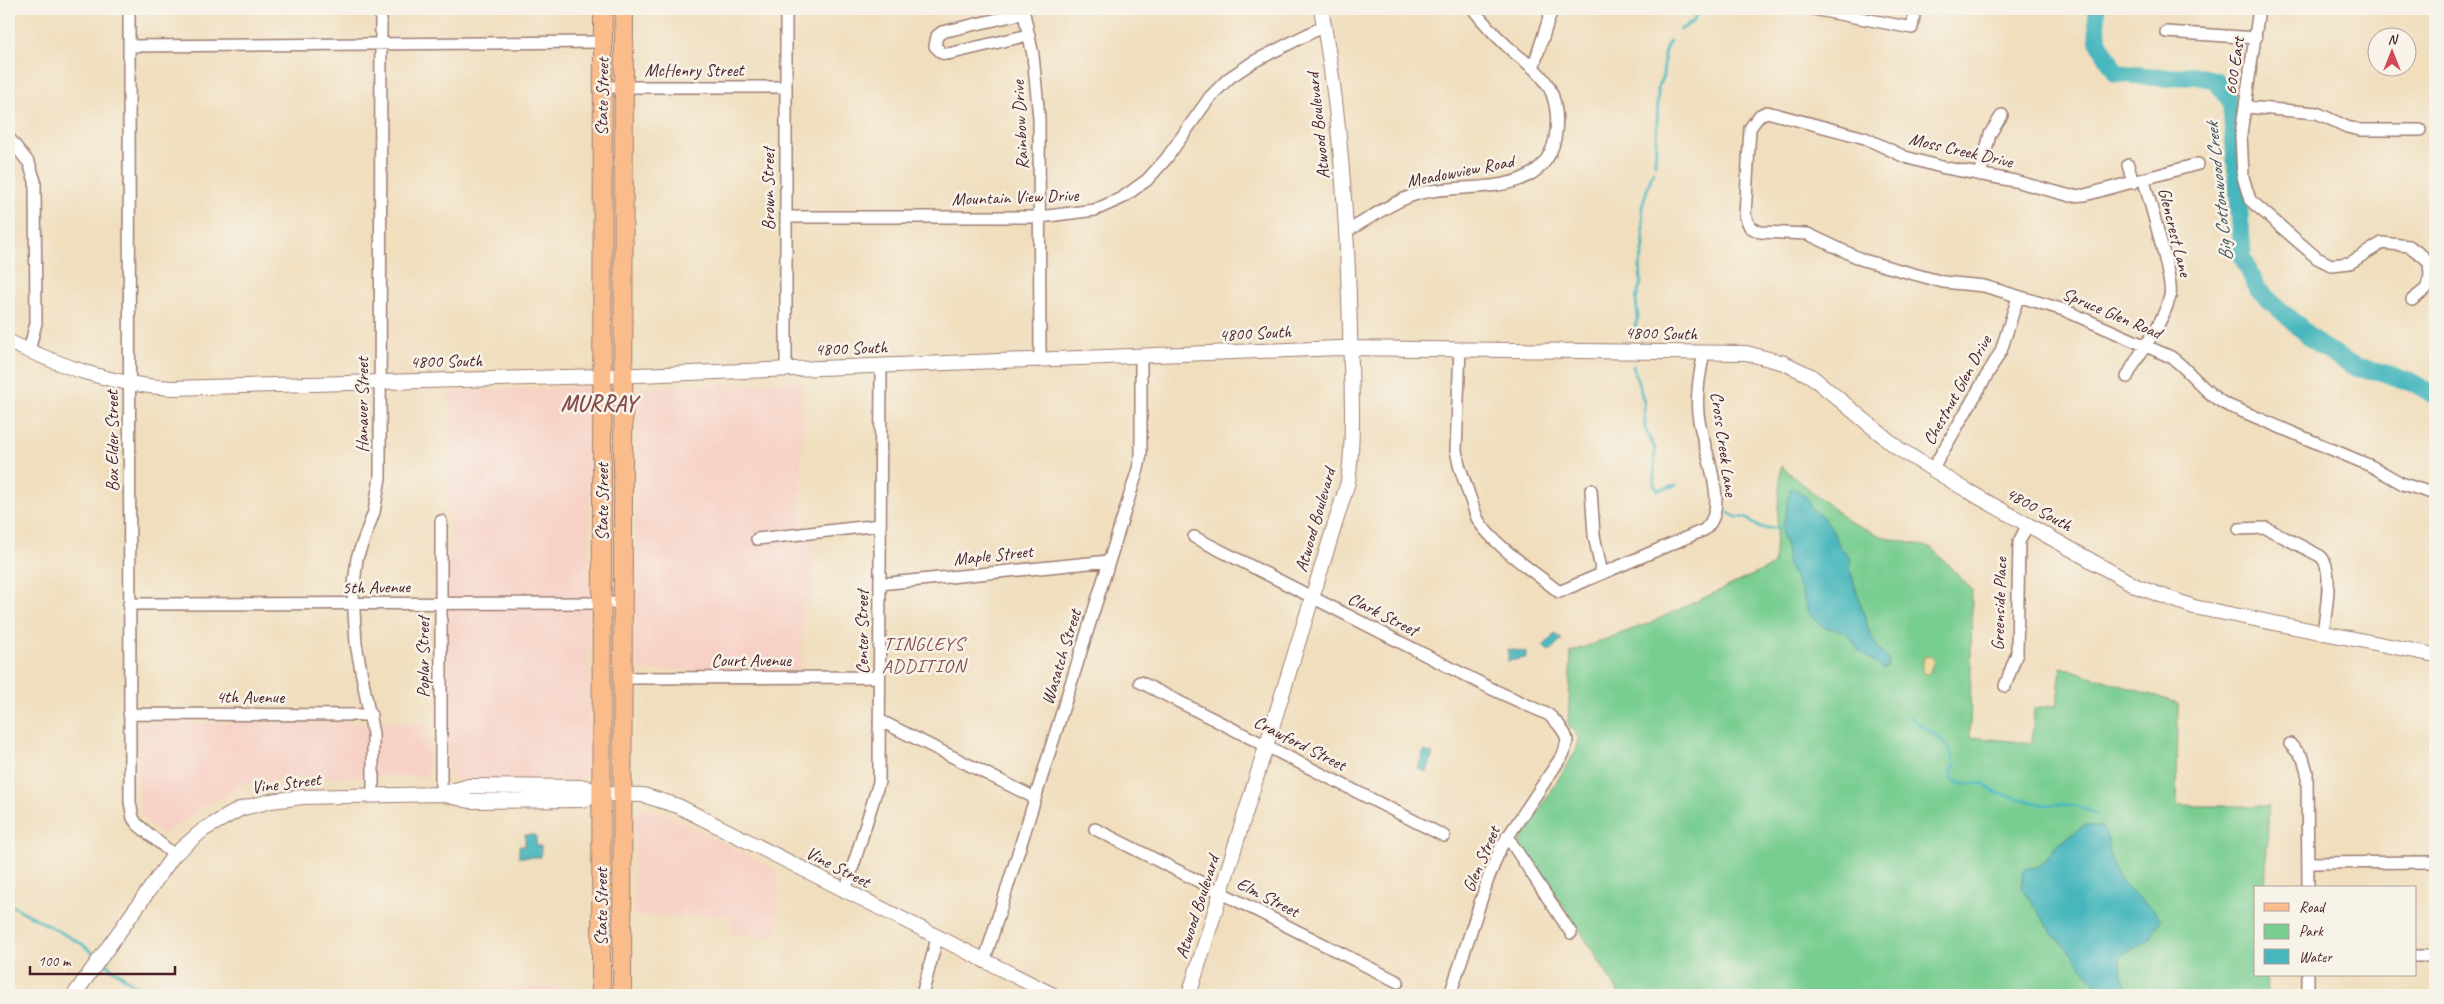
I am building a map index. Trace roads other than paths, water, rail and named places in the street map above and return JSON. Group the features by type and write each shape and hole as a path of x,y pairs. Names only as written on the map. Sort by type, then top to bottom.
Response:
{"main road":[{"name":"State Street","path":"601,995 603,9"},
{"name":"State Street","path":"622,995 624,9"}],"street":[{"name":"Box Elder Street","path":"129,9 129,714 131,810 137,824 174,855"},
{"name":"Hanauer Street","path":"373,795 371,715 356,644 353,604 357,558 374,512 379,487 381,9"},
{"name":"Brown Street","path":"786,9 786,369"},
{"name":"Atwood Boulevard","path":"1189,995 1268,747 1311,597 1348,482 1351,443 1347,231 1339,134 1321,9"},
{"name":"Meadowview Road","path":"1347,231 1398,201 1421,193 1441,189 1507,184 1520,180 1539,166 1554,143 1557,115 1554,98 1548,87 1533,68 1501,40 1473,9"},
{"path":"1533,68 1552,9"},
{"path":"1813,9 1912,28 1915,9"},
{"name":"600 East","path":"2259,9 2242,134 2243,177 2250,200 2317,258 2331,265 2350,263 2382,243 2409,246 2424,257 2428,263 2430,276 2426,289 2412,300"},
{"path":"1024,11 942,32 937,36 936,46 942,53 948,54 1029,35"},
{"name":"Rainbow Drive","path":"1024,11 1038,98 1040,361"},
{"name":"Mountain View Drive","path":"786,217 1040,217 1094,210 1135,190 1158,170 1202,107 1224,83 1253,62 1324,26"},
{"path":"2166,32 2256,38"},
{"path":"130,46 603,42"},
{"name":"McHenry Street","path":"602,87 786,87"},
{"path":"2246,107 2317,113 2347,127 2360,130 2420,130"},
{"name":"Moss Creek Drive","path":"1750,227 1745,212 1749,132 1757,118 1763,113 1776,113 1871,140 1913,159 2076,196 2138,182 2198,164"},
{"path":"1980,175 1990,134 2002,115"},
{"path":"9,138 29,163 35,181 36,323 29,351"},
{"path":"2128,166 2138,182"},
{"name":"Glencrest Lane","path":"2127,377 2136,357 2154,334 2171,290 2138,182"},
{"name":"Spruce Glen Road","path":"1750,227 1760,232 1808,234 1863,260 1943,282 1984,286 2079,315 2176,361 2207,392 2232,407 2366,464 2402,484 2435,494"},
{"name":"Chestnut Glen Drive","path":"1932,470 2003,346 2018,297"},
{"name":"4800 South","path":"9,342 90,376 130,384 171,388 1040,361 1350,348 1704,352 1759,355 1799,370 1823,386 1899,449 1932,470 2138,587 2171,601 2435,655"},
{"name":"Cross Creek Lane","path":"1460,349 1456,450 1459,465 1477,518 1499,543 1560,592 1704,530 1711,525 1715,516 1713,476 1702,440 1698,414 1697,388 1704,352"},
{"name":"Wasatch Street","path":"984,962 1110,561 1140,459 1141,357"},
{"name":"Center Street","path":"845,892 879,785 880,366"},
{"path":"1591,490 1594,535 1602,574"},
{"name":"Poplar Street","path":"441,521 441,794"},
{"name":"Greenside Place","path":"2005,686 2017,652 2019,542 2028,524"},
{"path":"757,539 880,525"},
{"path":"2239,529 2266,528 2326,561 2328,573 2323,633"},
{"name":"Clark Street","path":"1194,537 1543,712 1556,721"},
{"name":"Maple Street","path":"880,584 1110,561"},
{"name":"5th Avenue","path":"130,604 623,603"},
{"name":"Court Avenue","path":"623,678 879,678"},
{"name":"Crawford Street","path":"1140,682 1444,836"},
{"name":"4th Avenue","path":"129,714 371,715"},
{"path":"879,720 1035,798"},
{"name":"Glen Street","path":"1450,995 1488,879 1507,836 1564,753 1567,740 1556,721"},
{"path":"2290,744 2303,758 2307,772 2308,886"},
{"name":"Vine Street","path":"74,995 105,948 174,855 203,830 240,809 256,804 303,797 441,794 470,801 582,800 601,794 652,797 678,806 845,892 1053,995"},
{"name":"Elm Street","path":"1095,829 1398,982"},
{"path":"1507,836 1570,933"},
{"path":"2308,863 2435,862"},
{"path":"922,995 937,938"},
{"path":"2416,956 2435,956"},
{"path":"2308,976 2308,995"}],"water":[{"path":"1795,488 1807,498 1811,509 1822,516 1831,527 1840,547 1851,560 1850,570 1870,634 1881,652 1889,660 1888,666 1883,669 1858,650 1850,637 1842,631 1825,628 1808,613 1802,593 1787,563 1787,552 1782,533 1790,489"},
{"path":"1555,634 1562,640 1549,652 1543,646"},
{"path":"1508,649 1526,652 1526,658 1508,661"},
{"path":"1424,751 1433,754 1427,772 1418,769"},
{"path":"2084,825 2102,827 2107,837 2115,871 2125,885 2161,919 2150,940 2119,957 2123,979 2129,990 2146,988 2157,995 2103,995 2075,957 2053,934 2021,887 2023,871 2027,868 2036,867 2046,860 2054,848"},
{"path":"525,835 536,835 536,846 541,846 541,857 519,857 519,846 525,846"}],"waterway":[{"path":"1680,30 1694,21 1697,9"},
{"name":"Big Cottonwood Creek","path":"2096,9 2098,41 2116,73 2167,78 2192,75 2215,80 2225,93 2231,104 2243,257 2257,289 2319,345 2356,368 2378,371 2416,384 2435,396"},
{"path":"1655,164 1658,87 1663,75 1664,53 1670,41"},
{"path":"1632,336 1638,317 1636,300 1641,282 1640,265 1644,246 1642,206 1653,171"},
{"path":"1633,366 1644,402 1645,428 1655,449 1654,484 1658,490 1676,485"},
{"path":"1729,513 1736,517 1746,518 1760,528 1783,528"},
{"path":"1910,715 1946,745 1953,759"},
{"path":"1955,764 1951,773 1953,780 1957,782 1964,784 1983,783 1994,792 2045,805 2077,806 2096,814"},
{"path":"9,904 82,944 98,957"},
{"path":"102,961 148,995"}],"district":[{"name":"MURRAY","path":"599,403"},
{"name":"TINGLEYS ADDITION","path":"924,654"}]}
